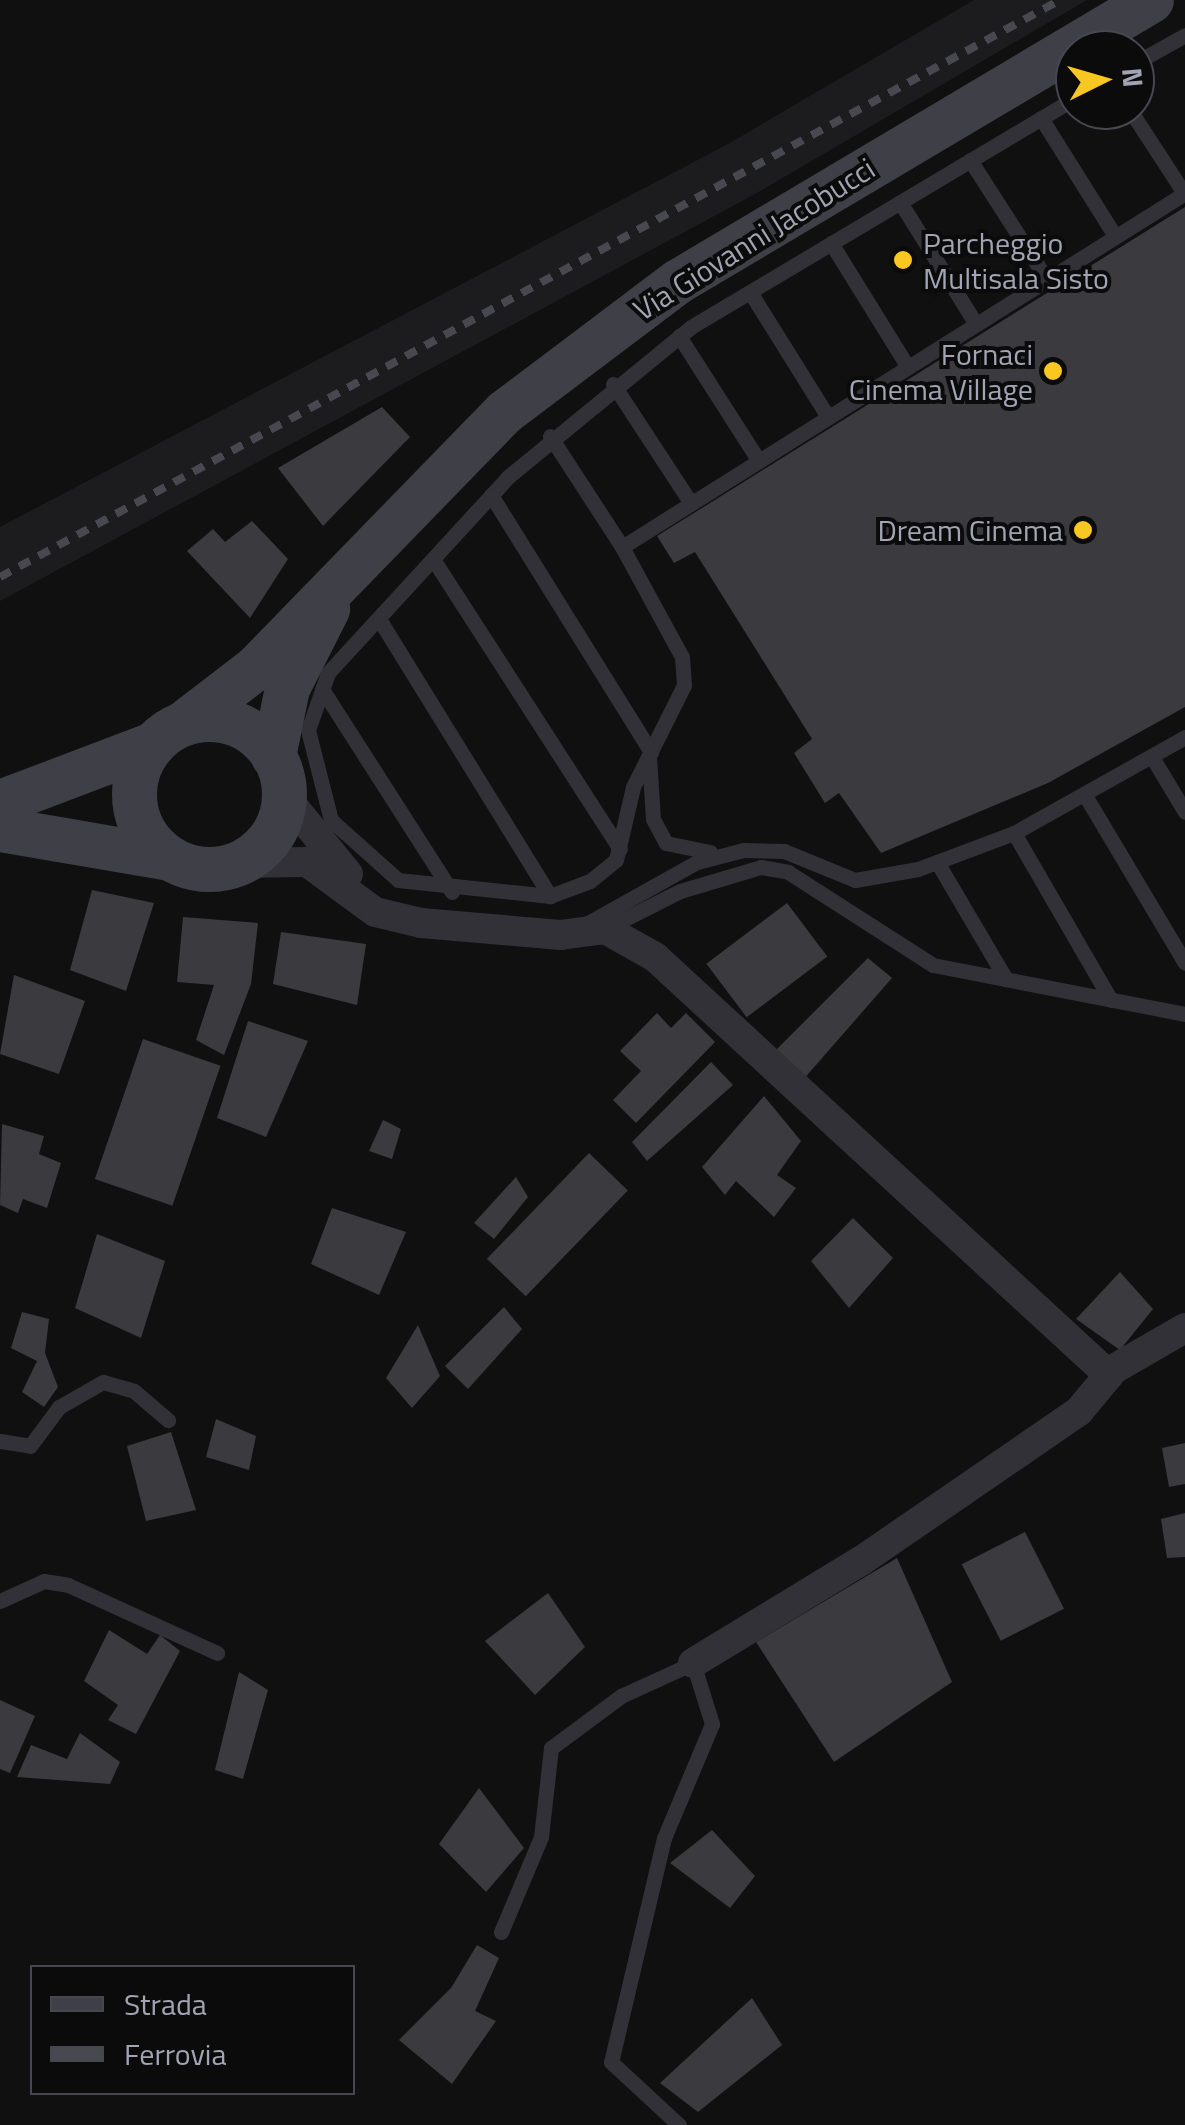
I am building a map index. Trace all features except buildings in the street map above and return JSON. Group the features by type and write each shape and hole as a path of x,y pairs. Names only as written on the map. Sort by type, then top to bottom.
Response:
{"main road":[{"name":"Via Giovanni Jacobucci","path":"168,734 255,668 348,567 504,412 678,281 1151,0"},
{"path":"0,829 215,869 238,863 271,836 288,688 348,567"},
{"path":"0,802 168,734 244,728 278,775"},
{"path":"168,734 134,804 169,858"}],"street":[{"path":"278,775 325,853 421,923"},
{"path":"238,863 307,862 375,912 421,923 570,934 605,929 655,957 1109,1375"},
{"path":"693,1664 1079,1411 1109,1375 1185,1328"}],"lane":[{"path":"1155,53 1184,36"},
{"path":"550,436 622,547 682,658 684,684 650,754 620,849 590,881 550,896 452,892 398,880 331,820 308,730 322,689 379,619 491,494 550,436 613,384 679,336 1055,110"},
{"path":"1041,118 1115,236"},
{"path":"622,547 1184,193 1143,130"},
{"path":"970,160 1047,280"},
{"path":"900,202 976,324"},
{"path":"831,244 908,367"},
{"path":"750,292 828,417"},
{"path":"679,336 758,461"},
{"path":"613,384 691,503"},
{"path":"491,494 650,754 653,819 666,843 688,853 784,851 855,880 937,862 1014,833 1185,737"},
{"path":"433,559 620,849"},
{"path":"379,619 550,896"},
{"path":"322,689 452,892"},
{"path":"1152,757 1185,812"},
{"path":"1086,796 1185,963"},
{"path":"1014,833 1111,1000"},
{"path":"570,934 697,862 743,850"},
{"path":"937,862 1006,979"},
{"path":"605,929 680,891 762,867 788,872 933,965 1185,1014"},
{"path":"0,1441 30,1446 59,1407 103,1382 134,1391 168,1420"},
{"path":"0,1602 44,1582 68,1585 217,1653"},
{"path":"501,1932 541,1836 551,1748 621,1696 693,1664 712,1724 664,1838 611,2062 680,2125"}],"shaded area":[{"path":"974,0 1087,0 755,194 0,601 0,527 728,144"}],"railway":[{"path":"0,577 1060,0"}],"place":[{"name":"Parcheggio Multisala Sisto","path":"903,260"},
{"name":"Fornaci Cinema Village","path":"1053,371"},
{"name":"Dream Cinema","path":"1083,530"}]}
